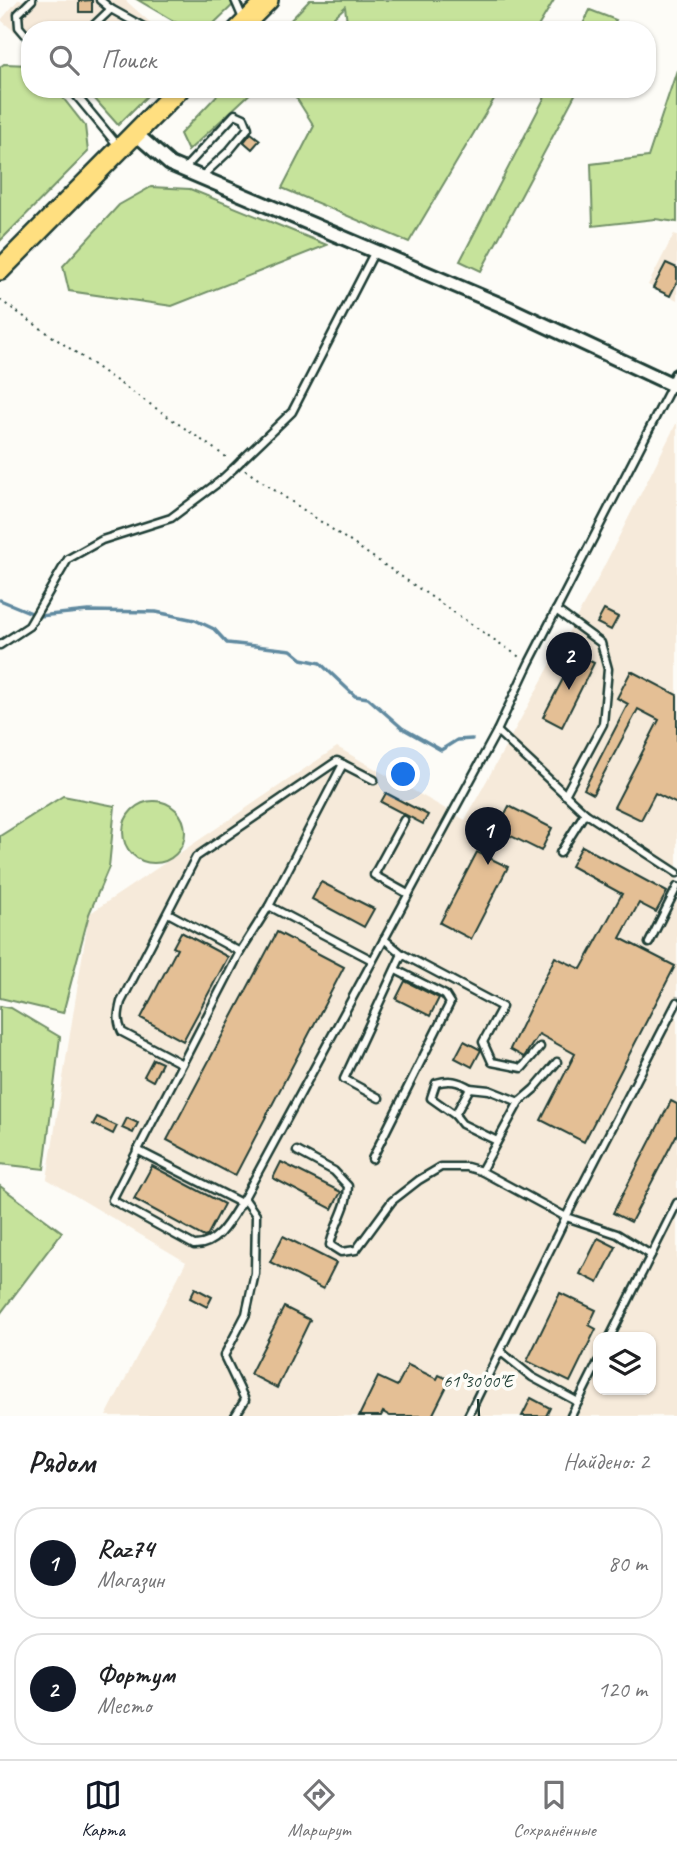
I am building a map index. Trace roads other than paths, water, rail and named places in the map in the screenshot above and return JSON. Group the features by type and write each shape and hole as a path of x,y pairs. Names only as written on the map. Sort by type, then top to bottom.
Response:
{"main road":[{"path":"247,21 268,0"},
{"path":"0,270 170,98"}],"street":[{"path":"135,133 170,164 506,307 676,383"}],"lane":[{"path":"21,29 18,14 32,0"},
{"path":"100,0 133,21"},
{"path":"235,0 241,21"},
{"path":"98,21 111,9"},
{"path":"78,98 120,149"},
{"path":"184,169 235,114 244,118 248,128 229,151 201,177"},
{"path":"0,645 29,626 68,559 102,540 171,518 241,464 292,412 375,251"},
{"path":"343,764 269,906 240,952 112,1200 194,1245 205,1245 219,1235 242,1201 497,732 528,663 676,383"},
{"path":"556,610 601,643 608,669 603,724 565,795"},
{"path":"497,732 584,813 677,873"},
{"path":"182,1064 122,1032 118,1024 121,1002 196,857 337,761 374,780"},
{"path":"560,853 584,813"},
{"path":"404,820 374,875 408,894"},
{"path":"649,943 677,887"},
{"path":"269,906 372,960"},
{"path":"167,914 240,952"},
{"path":"384,939 402,954 502,1007 483,1042 492,1062 522,1068 540,1047"},
{"path":"379,1098 344,1079 402,954"},
{"path":"372,1159 450,1003 445,995 396,970"},
{"path":"468,1416 566,1217 677,1002"},
{"path":"481,1171 519,1102 557,1062"},
{"path":"497,1141 462,1124 455,1115 430,1098 436,1083 447,1080 459,1082 470,1088 489,1090 519,1102"},
{"path":"455,1115 470,1088"},
{"path":"137,1150 242,1201 256,1215 255,1273 246,1314 224,1356 245,1399 235,1416"},
{"path":"297,1151 334,1171 348,1186 348,1201 335,1225 330,1245 341,1252 356,1250 392,1201 419,1180 441,1167 467,1167 481,1171 566,1217 617,1234 651,1255"},
{"path":"612,1332 677,1203"},
{"path":"501,1352 532,1377 578,1402"},
{"path":"571,1416 593,1372"}],"waterway":[{"path":"0,600 39,616 88,611 156,612 195,620 214,629 227,643 291,650 302,659 320,663 355,696 368,698 402,728 441,750 457,740 472,739"}],"place":[{"name":"Фортум","path":"569,690"},
{"name":"Raz74","path":"488,865"}]}
